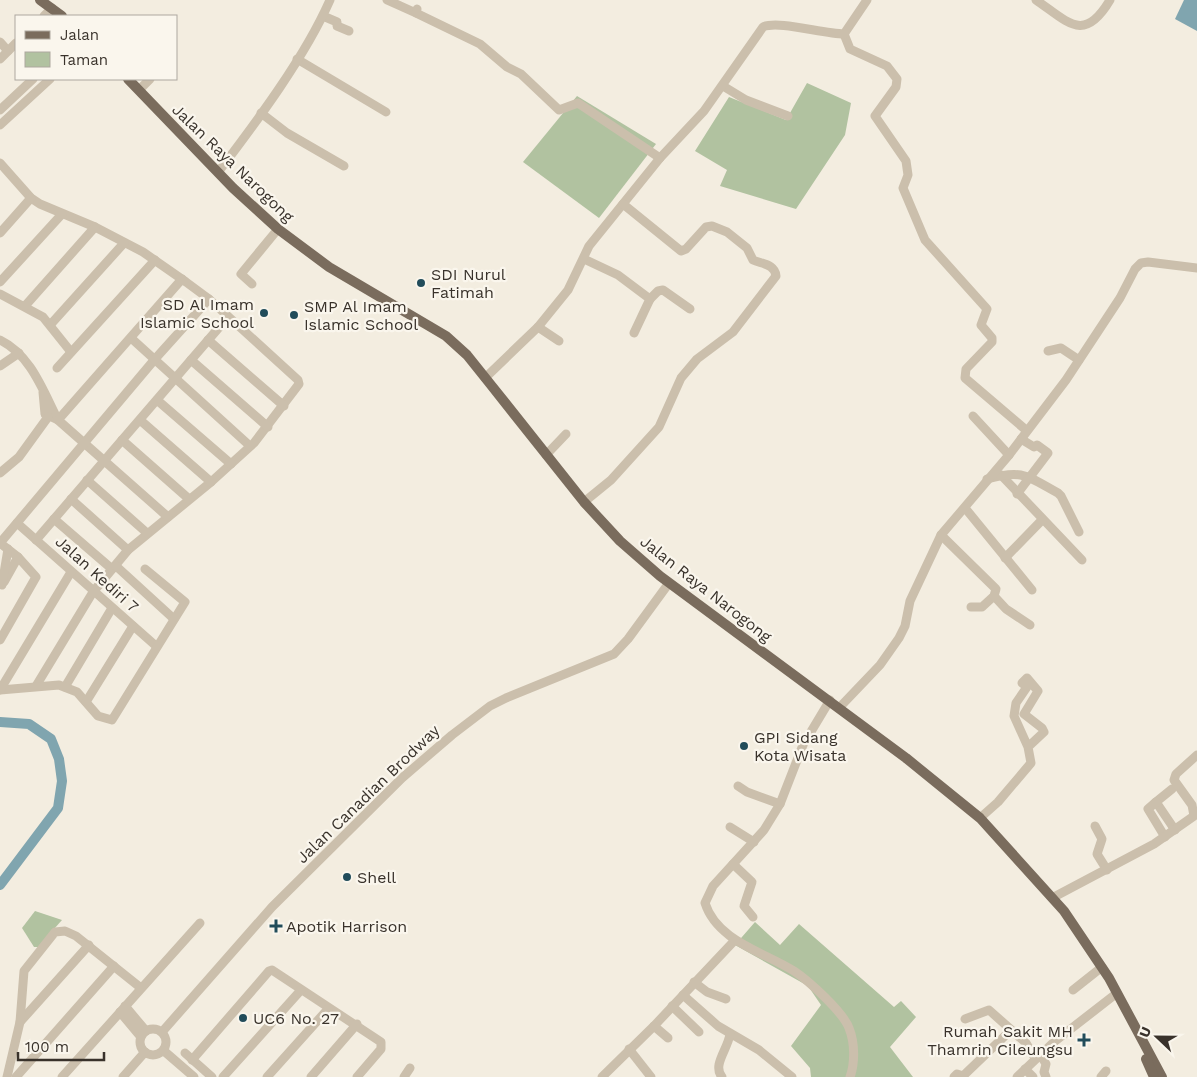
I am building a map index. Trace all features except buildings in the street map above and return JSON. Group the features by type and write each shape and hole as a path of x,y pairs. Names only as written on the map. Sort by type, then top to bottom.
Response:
{"main road":[{"path":"40,0 61,15"},
{"name":"Jalan Raya Narogong","path":"129,80 190,145 278,229 329,267 446,336 467,355 584,502 620,541 669,583 830,700 936,781 980,818 1052,898 1102,968 1162,1077"},
{"name":"Jalan Raya Narogong","path":"1126,1010 1154,1077"}],"street":[{"path":"219,171 262,113 323,16 330,0"},
{"path":"387,0 417,11 480,44 507,67 521,74 559,110 578,103 660,158"},
{"path":"844,34 868,0"},
{"path":"1036,0 1049,4 1071,23 1085,26 1097,17 1110,0"},
{"path":"45,15 52,8"},
{"path":"323,16 337,22 337,26 349,31"},
{"path":"485,378 538,327 568,290 589,246 660,158 683,135 723,86 765,26 772,24 828,34 844,34"},
{"path":"844,34 850,49 887,66 897,79 896,88 875,116 906,161 908,175 903,188 925,240 987,309 981,325 992,338 992,342 966,369 965,378 1026,430"},
{"path":"0,42 8,51"},
{"path":"0,59 15,44"},
{"path":"297,58 386,112"},
{"path":"0,110 32,80"},
{"path":"0,125 49,80"},
{"path":"139,90 149,80"},
{"path":"723,86 746,100 788,116"},
{"path":"262,113 287,133 344,166"},
{"path":"0,163 31,198 124,243 155,260 182,279 208,299 298,380 298,387 268,427 250,446 211,482 128,550 93,592 36,686"},
{"path":"0,180 8,173"},
{"path":"0,233 31,198"},
{"path":"584,502 611,480 659,427 681,378 697,359 733,332 776,276 774,269 762,262 753,260 747,248 727,232 712,226 706,227 686,249 681,251 623,204"},
{"path":"0,282 62,214"},
{"path":"26,306 95,228"},
{"path":"252,284 241,274 278,229"},
{"path":"51,324 124,243"},
{"path":"584,258 618,275 634,289 650,299"},
{"path":"57,368 155,260"},
{"path":"839,708 880,665 900,638 905,626 910,601 941,535 1009,455 1079,360 1120,298 1138,266 1148,262 1197,268"},
{"path":"58,420 182,279"},
{"path":"634,333 650,299 656,292 663,290 690,309"},
{"path":"0,294 26,306 51,324 71,352"},
{"path":"1,587 3,545 17,524 155,359 208,299"},
{"path":"36,540 228,318"},
{"path":"538,327 559,341"},
{"path":"131,338 250,446"},
{"path":"0,340 12,346 28,363 58,420 86,442 168,517"},
{"path":"208,340 284,406"},
{"path":"1048,351 1061,348 1079,360"},
{"path":"0,366 19,353"},
{"path":"191,360 268,427"},
{"path":"43,392 45,414 48,418 58,420"},
{"path":"157,400 231,464"},
{"path":"973,416 1009,455"},
{"path":"0,473 19,457 48,418"},
{"path":"140,420 211,482"},
{"path":"546,455 566,434"},
{"path":"1017,494 1031,478 1048,453 1037,445 1034,447 1021,439"},
{"path":"122,440 189,499"},
{"path":"987,479 1011,473 1023,474 1031,478 1061,496 1079,532"},
{"path":"1001,476 1082,560"},
{"path":"87,480 147,533"},
{"path":"71,499 128,550"},
{"path":"965,508 1032,590"},
{"path":"54,519 114,567 174,619"},
{"path":"1005,558 1042,520"},
{"name":"Jalan Kediri 7","path":"17,524 156,646"},
{"path":"941,535 995,588 994,596 982,607 971,606"},
{"path":"0,640 36,577 18,557 3,545"},
{"path":"1,587 18,557"},
{"path":"0,690 59,685 76,692 98,716 112,720 156,646 185,602 146,569"},
{"path":"0,690 71,572"},
{"name":"Jalan Canadian Brodway","path":"162,1032 272,907 402,778 470,720 490,706 614,654 628,639 669,583"},
{"path":"994,596 1006,609 1030,625"},
{"path":"65,687 112,608"},
{"path":"86,702 133,626"},
{"path":"980,818 998,802 1031,763 1028,747 1014,716 1016,703 1027,687 1022,683 1027,678 1038,691 1024,714 1042,728 1044,732 1028,747"},
{"path":"830,700 803,745 780,804 764,830 713,886 705,904 713,918 735,940 794,972 822,995 849,1027 854,1062 850,1077"},
{"path":"1052,898 1107,870 1196,818 1192,805 1174,780 1176,774 1197,755"},
{"path":"738,786 747,792 780,804"},
{"path":"1166,837 1148,809 1172,789"},
{"path":"1156,802 1175,830"},
{"path":"1095,826 1102,839 1097,853 1107,870"},
{"path":"730,827 754,842"},
{"path":"733,864 752,882 744,906 753,917"},
{"path":"62,1077 200,924"},
{"path":"7,1077 20,1022 24,971 56,932 66,931 89,945 141,988"},
{"path":"602,1077 654,1026 735,940"},
{"path":"20,1022 89,945"},
{"path":"16,1077 114,966"},
{"path":"1073,990 1102,968"},
{"path":"192,1060 269,971 276,970 328,1009 357,1024 381,1042 382,1046 357,1077"},
{"path":"694,982 707,992 726,999"},
{"path":"223,1077 301,990"},
{"path":"1017,1077 1079,1020 1117,993"},
{"path":"683,995 730,1034 758,1050 792,1077"},
{"path":"672,1006 699,1032"},
{"path":"123,1009 144,1034"},
{"path":"267,1077 328,1009"},
{"path":"965,1019 986,1009 1026,1043 1046,1064 1044,1072 1046,1077"},
{"path":"311,1077 357,1024"},
{"path":"654,1026 668,1038"},
{"path":"154,1029 162,1032 166,1043 164,1051 156,1055 144,1052 140,1046 144,1034 154,1029"},
{"path":"954,1077 957,1074 964,1076 1011,1030"},
{"path":"722,1077 718,1071 718,1066 728,1046 730,1034"},
{"path":"629,1049 651,1077"},
{"path":"164,1051 194,1077"},
{"path":"123,1077 144,1052"},
{"path":"185,1053 212,1077"},
{"path":"404,1077 410,1068"},
{"path":"1024,1070 1033,1077"}],"green space":[{"path":"807,83 851,103 845,135 796,209 720,186 727,170 695,151 729,97 786,120"},
{"path":"577,96 656,144 599,218 523,162"},
{"path":"35,911 62,920 38,947 34,947 22,928"},
{"path":"755,922 780,945 799,924 894,1007 901,1001 916,1017 890,1047 913,1077 811,1077 810,1068 791,1046 821,1005 808,986 735,945"}],"water":[{"path":"1184,0 1197,0 1197,31 1175,19"}],"waterway":[{"path":"0,722 29,724 51,739 59,759 62,781 58,808 0,885"}],"place":[{"name":"SDI Nurul Fatimah","path":"421,283"},
{"name":"SD Al Imam Islamic School","path":"264,313"},
{"name":"SMP Al Imam Islamic School","path":"294,315"},
{"name":"GPI Sidang Kota Wisata","path":"744,746"},
{"name":"Shell","path":"347,877"},
{"name":"Apotik Harrison","path":"276,926"},
{"name":"UC6 No. 27","path":"243,1018"},
{"name":"Rumah Sakit MH Thamrin Cileungsu","path":"1084,1040"}]}
